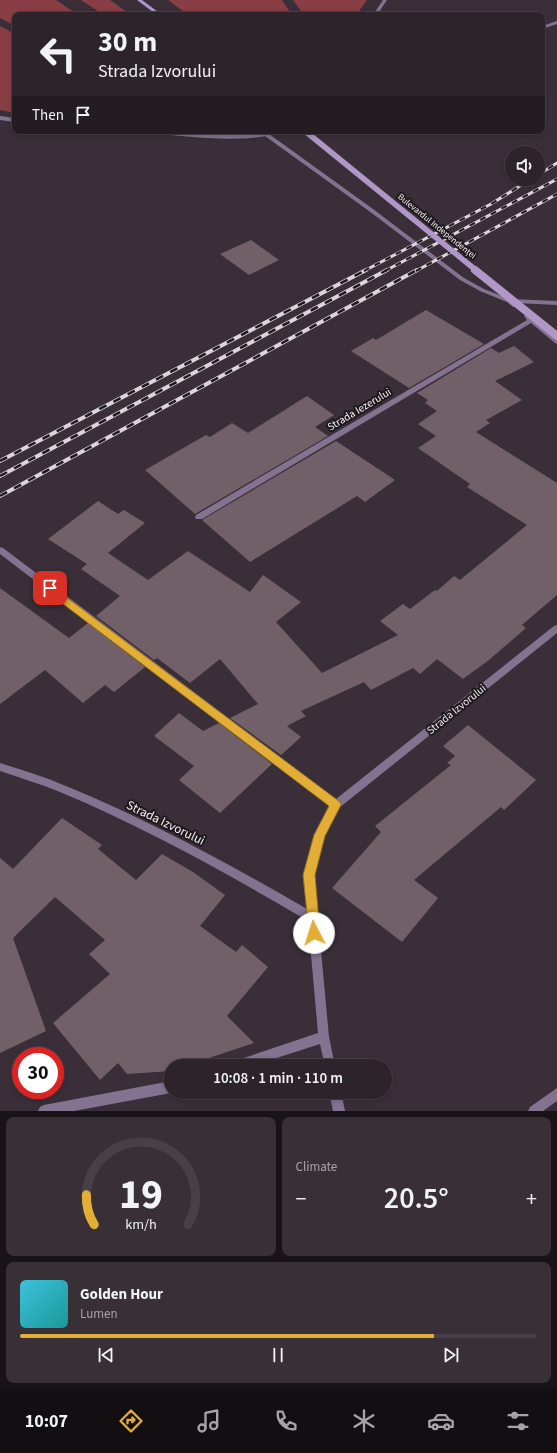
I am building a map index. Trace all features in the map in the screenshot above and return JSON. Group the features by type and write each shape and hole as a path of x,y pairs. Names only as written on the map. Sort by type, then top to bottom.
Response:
{"main road":[{"path":"139,0 156,12"},
{"name":"Bulevardul Independenței","path":"309,134 557,336"}],"street":[{"path":"377,12 385,0"},
{"path":"545,27 557,22"},
{"path":"0,118 12,120"},
{"path":"189,134 218,136 267,135 371,210 462,279 482,290 508,301 557,342"},
{"path":"508,301 557,303"},
{"name":"Strada Iezerului","path":"199,517 531,320"},
{"path":"0,550 336,805"},
{"name":"Strada Izvorului","path":"329,1059 324,1037 309,875 319,835 336,805 557,628"},
{"name":"Strada Izvorului","path":"0,767 62,789 146,827 240,875 313,918"},
{"path":"256,1059 324,1037"},
{"path":"44,1111 164,1088"},
{"path":"534,1111 557,1094"},
{"path":"336,1099 339,1111"}],"shaded area":[{"path":"0,0 56,0 74,12 12,12 12,24 0,18"},
{"path":"81,0 110,0 127,12 99,12"},
{"path":"168,0 282,0 290,12 184,12"},
{"path":"293,0 367,0 358,12 302,12"},
{"path":"0,26 12,32 12,112 0,110"}],"building":[{"path":"251,240 279,260 249,275 220,254"},
{"path":"426,310 484,344 409,388 351,351 373,338 376,340"},
{"path":"514,346 534,362 495,381 522,400 486,420 490,423 476,432 557,483 557,595 522,625 526,628 489,660 463,679 437,659 420,674 413,668 371,690 364,682 301,711 306,716 287,726 301,737 281,755 230,718 258,704 220,659 190,683 157,658 154,660 96,616 120,596 81,569 87,564 48,539 98,501 118,514 124,510 145,523 108,553 148,580 188,551 250,592 263,575 301,602 276,622 322,673 398,635 380,621 403,604 410,609 435,590 437,591 454,576 460,580 527,525 467,487 470,484 418,448 436,436 418,424 437,411 425,403 428,400 417,393 491,348 499,353"},
{"path":"307,396 334,415 315,427 328,436 195,514 145,470 206,435 210,437 232,423 248,433"},
{"path":"336,441 395,480 365,502 357,496 250,562 202,520"},
{"path":"0,588 69,638 88,623 145,667 114,692 105,685 83,703 45,670 0,704"},
{"path":"179,713 203,731 219,723 272,764 220,813 179,780 194,766 154,736"},
{"path":"468,725 536,780 504,810 501,807 414,880 438,898 402,942 332,888 381,832 375,826 451,765 447,763 455,756 443,746"},
{"path":"62,818 102,845 98,849 136,880 162,854 193,872 225,895 200,926 236,952 242,945 268,967 227,1016 254,1043 206,1059 164,1059 164,1071 127,1074 118,1063 100,1080 53,1023 110,974 89,954 105,940 55,897 13,938 46,1031 0,1053 0,858 13,869"}],"railway":[{"path":"545,171 557,163"},
{"path":"385,271 557,179"},
{"path":"364,271 491,204 520,186"},
{"path":"416,271 557,194"},
{"path":"0,461 366,270"},
{"path":"0,476 387,270"},
{"path":"0,496 417,270"}],"route":[{"path":"50,588 336,805 319,835 309,875 314,933"}]}
